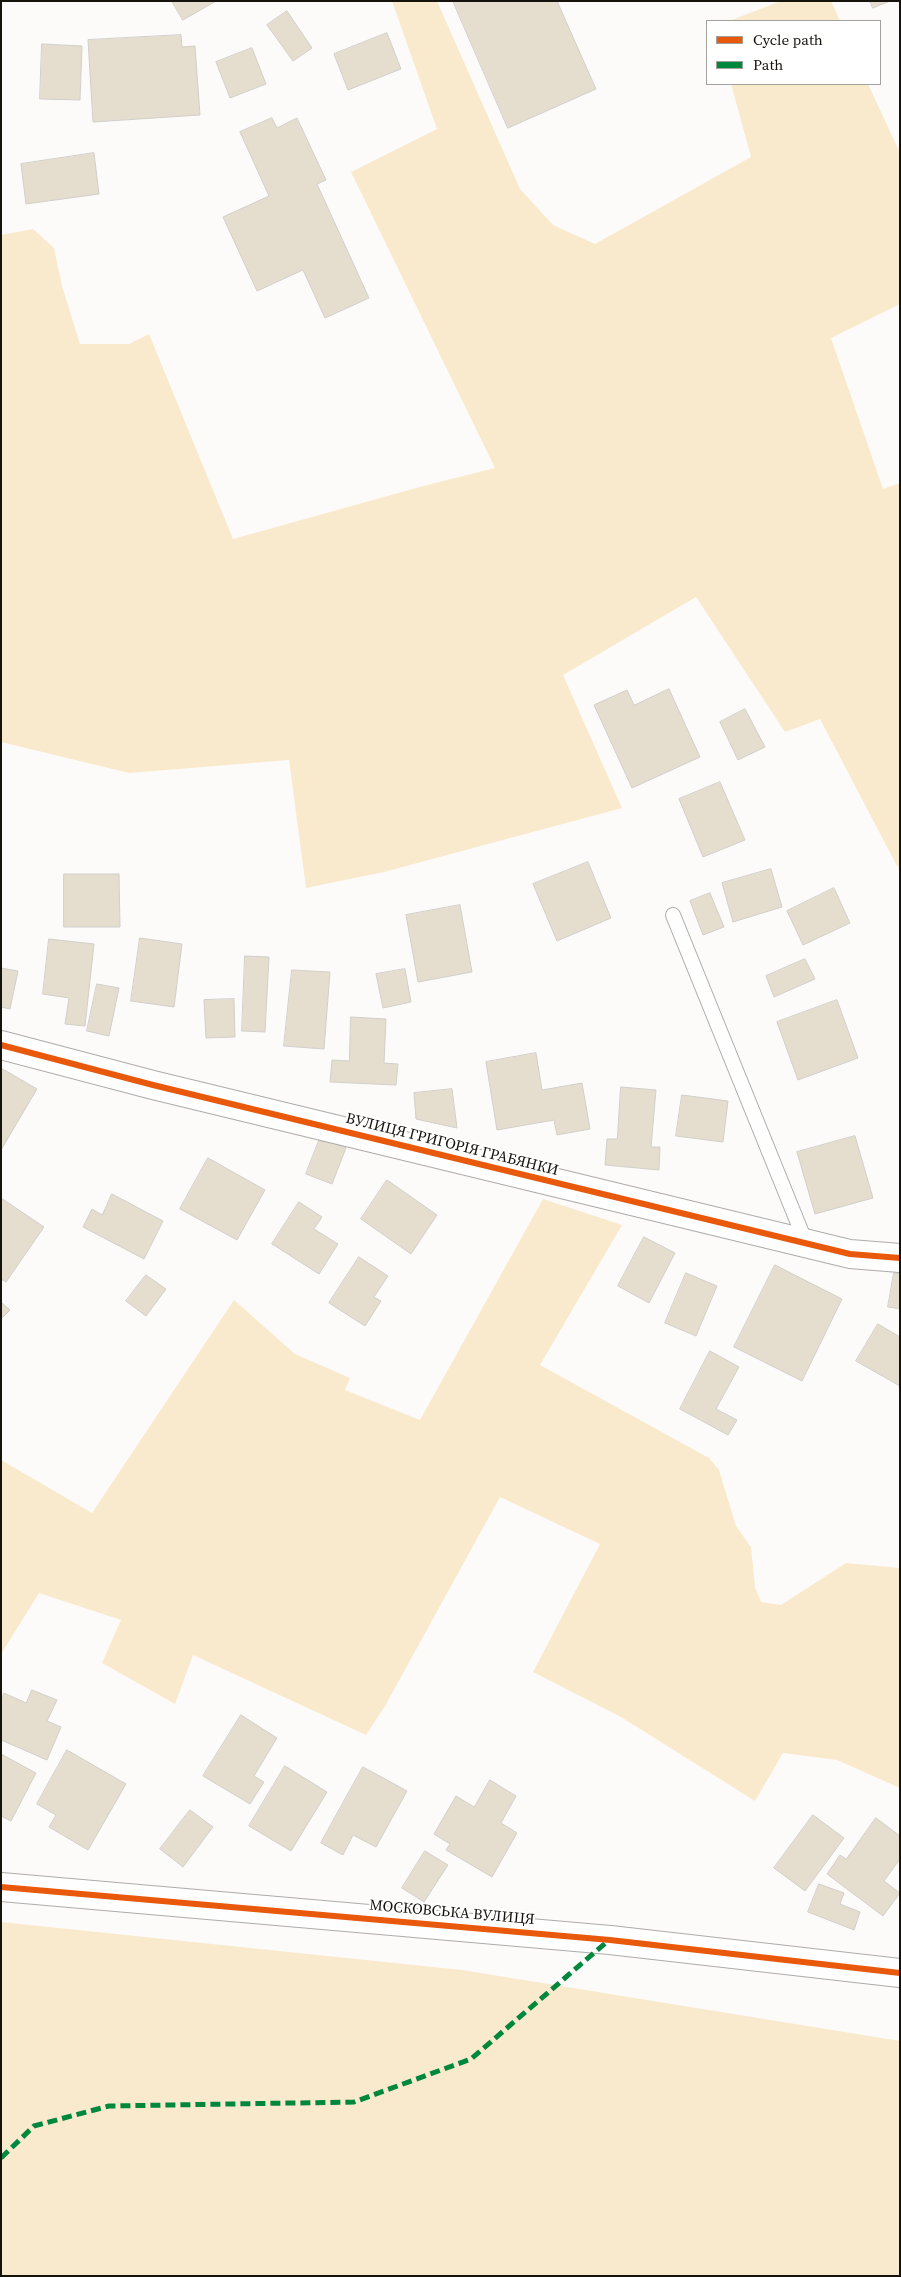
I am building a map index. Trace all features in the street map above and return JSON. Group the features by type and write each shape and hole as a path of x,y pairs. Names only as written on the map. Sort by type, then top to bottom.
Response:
{"street":[{"name":"ВУЛИЦЯ ГРИГОРІЯ ГРАБЯНКИ","path":"1,1045 172,1090 850,1254 900,1258"},
{"name":"МОСКОВСЬКА ВУЛИЦЯ","path":"1,1887 610,1940 900,1973"}],"lane":[{"path":"673,915 806,1243"}],"shaded area":[{"path":"392,1 437,1 520,189 553,225 595,244 751,157 731,85 868,85 900,153 900,304 831,338 883,489 900,483 900,867 897,866 820,719 785,732 696,597 563,675 622,808 384,872 306,888 289,760 129,773 1,742 1,235 33,229 54,248 62,286 80,344 129,344 149,334 233,539 495,468 351,172 437,129"},
{"path":"781,1 831,1 840,20 732,20"},
{"path":"543,1199 622,1225 540,1365 709,1458 719,1470 736,1526 751,1547 755,1587 761,1602 781,1605 846,1563 900,1568 900,1788 837,1760 783,1753 755,1801 621,1717 533,1672 600,1544 500,1497 385,1706 366,1735 193,1655 175,1704 102,1663 121,1620 39,1593 1,1654 1,1460 92,1513 234,1300 295,1354 350,1378 345,1390 420,1420"},
{"path":"1,1922 462,1970 900,2041 900,2276 1,2276"}],"building":[{"path":"172,1 216,1 183,20"},
{"path":"453,1 557,1 596,89 508,128"},
{"path":"870,1 890,1 873,8"},
{"path":"287,11 312,48 293,61 267,25"},
{"path":"387,33 401,69 348,90 334,54"},
{"path":"181,35 182,47 195,46 200,115 93,122 88,40"},
{"path":"42,44 82,46 80,100 40,99"},
{"path":"252,48 266,84 230,98 216,62"},
{"path":"272,118 277,128 297,118 326,180 317,184 369,298 325,318 303,270 257,291 223,217 269,196 240,132"},
{"path":"94,153 99,194 26,204 21,164"},
{"path":"669,689 700,757 632,788 594,705 627,690 634,705"},
{"path":"745,709 765,747 738,760 720,722"},
{"path":"720,782 745,840 703,857 679,799"},
{"path":"588,862 611,918 557,941 533,884"},
{"path":"771,869 782,907 733,922 722,883"},
{"path":"64,874 119,874 120,927 64,927"},
{"path":"834,888 850,923 803,945 787,911"},
{"path":"710,893 724,927 703,935 690,901"},
{"path":"460,905 472,972 418,982 406,915"},
{"path":"140,938 182,944 174,1007 131,1001"},
{"path":"49,939 94,944 85,1026 65,1024 69,998 43,994"},
{"path":"245,956 269,957 265,1032 242,1031"},
{"path":"805,959 815,979 774,997 766,976"},
{"path":"1,968 18,971 10,1009 1,1007"},
{"path":"405,969 411,1002 383,1008 376,974"},
{"path":"292,970 330,972 324,1049 284,1046"},
{"path":"97,984 119,988 109,1036 87,1031"},
{"path":"234,999 235,1037 206,1038 204,1000"},
{"path":"837,1000 858,1058 798,1080 777,1022"},
{"path":"351,1017 386,1019 384,1063 398,1064 396,1085 330,1082 332,1060 349,1061"},
{"path":"536,1053 542,1090 582,1083 590,1129 557,1135 554,1120 497,1130 486,1062"},
{"path":"1,1068 37,1089 1,1150"},
{"path":"621,1087 656,1090 651,1147 660,1147 659,1170 605,1165 607,1139 617,1139"},
{"path":"452,1089 457,1128 416,1119 414,1093"},
{"path":"682,1095 728,1101 723,1142 676,1136"},
{"path":"855,1136 873,1198 815,1214 797,1152"},
{"path":"320,1138 346,1148 332,1184 306,1174"},
{"path":"208,1158 265,1190 237,1240 180,1209"},
{"path":"387,1180 437,1215 411,1254 361,1219"},
{"path":"112,1194 163,1221 144,1259 83,1227 92,1209 102,1215"},
{"path":"1,1198 44,1227 6,1282 1,1279"},
{"path":"299,1202 322,1217 314,1229 338,1244 319,1274 272,1244"},
{"path":"644,1237 675,1253 649,1303 618,1286"},
{"path":"359,1257 388,1276 374,1297 381,1301 365,1326 329,1303"},
{"path":"775,1265 842,1299 802,1381 734,1347"},
{"path":"686,1273 717,1286 696,1336 665,1323"},
{"path":"894,1273 900,1274 900,1309 888,1307"},
{"path":"146,1275 166,1289 146,1316 126,1301"},
{"path":"1,1302 10,1310 1,1319"},
{"path":"878,1324 900,1337 900,1386 856,1361"},
{"path":"710,1351 739,1367 716,1409 737,1420 728,1435 680,1409"},
{"path":"32,1690 57,1700 47,1721 61,1727 47,1760 1,1740 1,1699 4,1693 26,1703"},
{"path":"241,1715 277,1738 254,1776 264,1782 250,1804 203,1776"},
{"path":"67,1750 126,1784 88,1850 49,1827 56,1815 37,1804"},
{"path":"1,1754 36,1773 11,1821 1,1816"},
{"path":"285,1766 327,1792 291,1851 249,1826"},
{"path":"363,1767 407,1791 376,1847 353,1835 343,1855 321,1843"},
{"path":"490,1780 516,1796 501,1823 517,1833 492,1877 446,1850 450,1844 434,1834 456,1796 474,1807"},
{"path":"190,1810 213,1827 183,1867 160,1849"},
{"path":"813,1815 844,1838 805,1891 774,1868"},
{"path":"876,1818 900,1836 900,1859 884,1881 900,1893 883,1916 827,1874 840,1855 846,1859"},
{"path":"425,1851 448,1865 424,1902 402,1888"},
{"path":"819,1884 844,1893 840,1904 860,1912 854,1930 808,1912"}],"marked path":[{"path":"1,2158 34,2126 109,2106 354,2102 471,2059 609,1940"}],"cycle path":[{"path":"1,1045 153,1085 850,1254 900,1258"},
{"path":"1,1887 610,1940 900,1973"}]}
